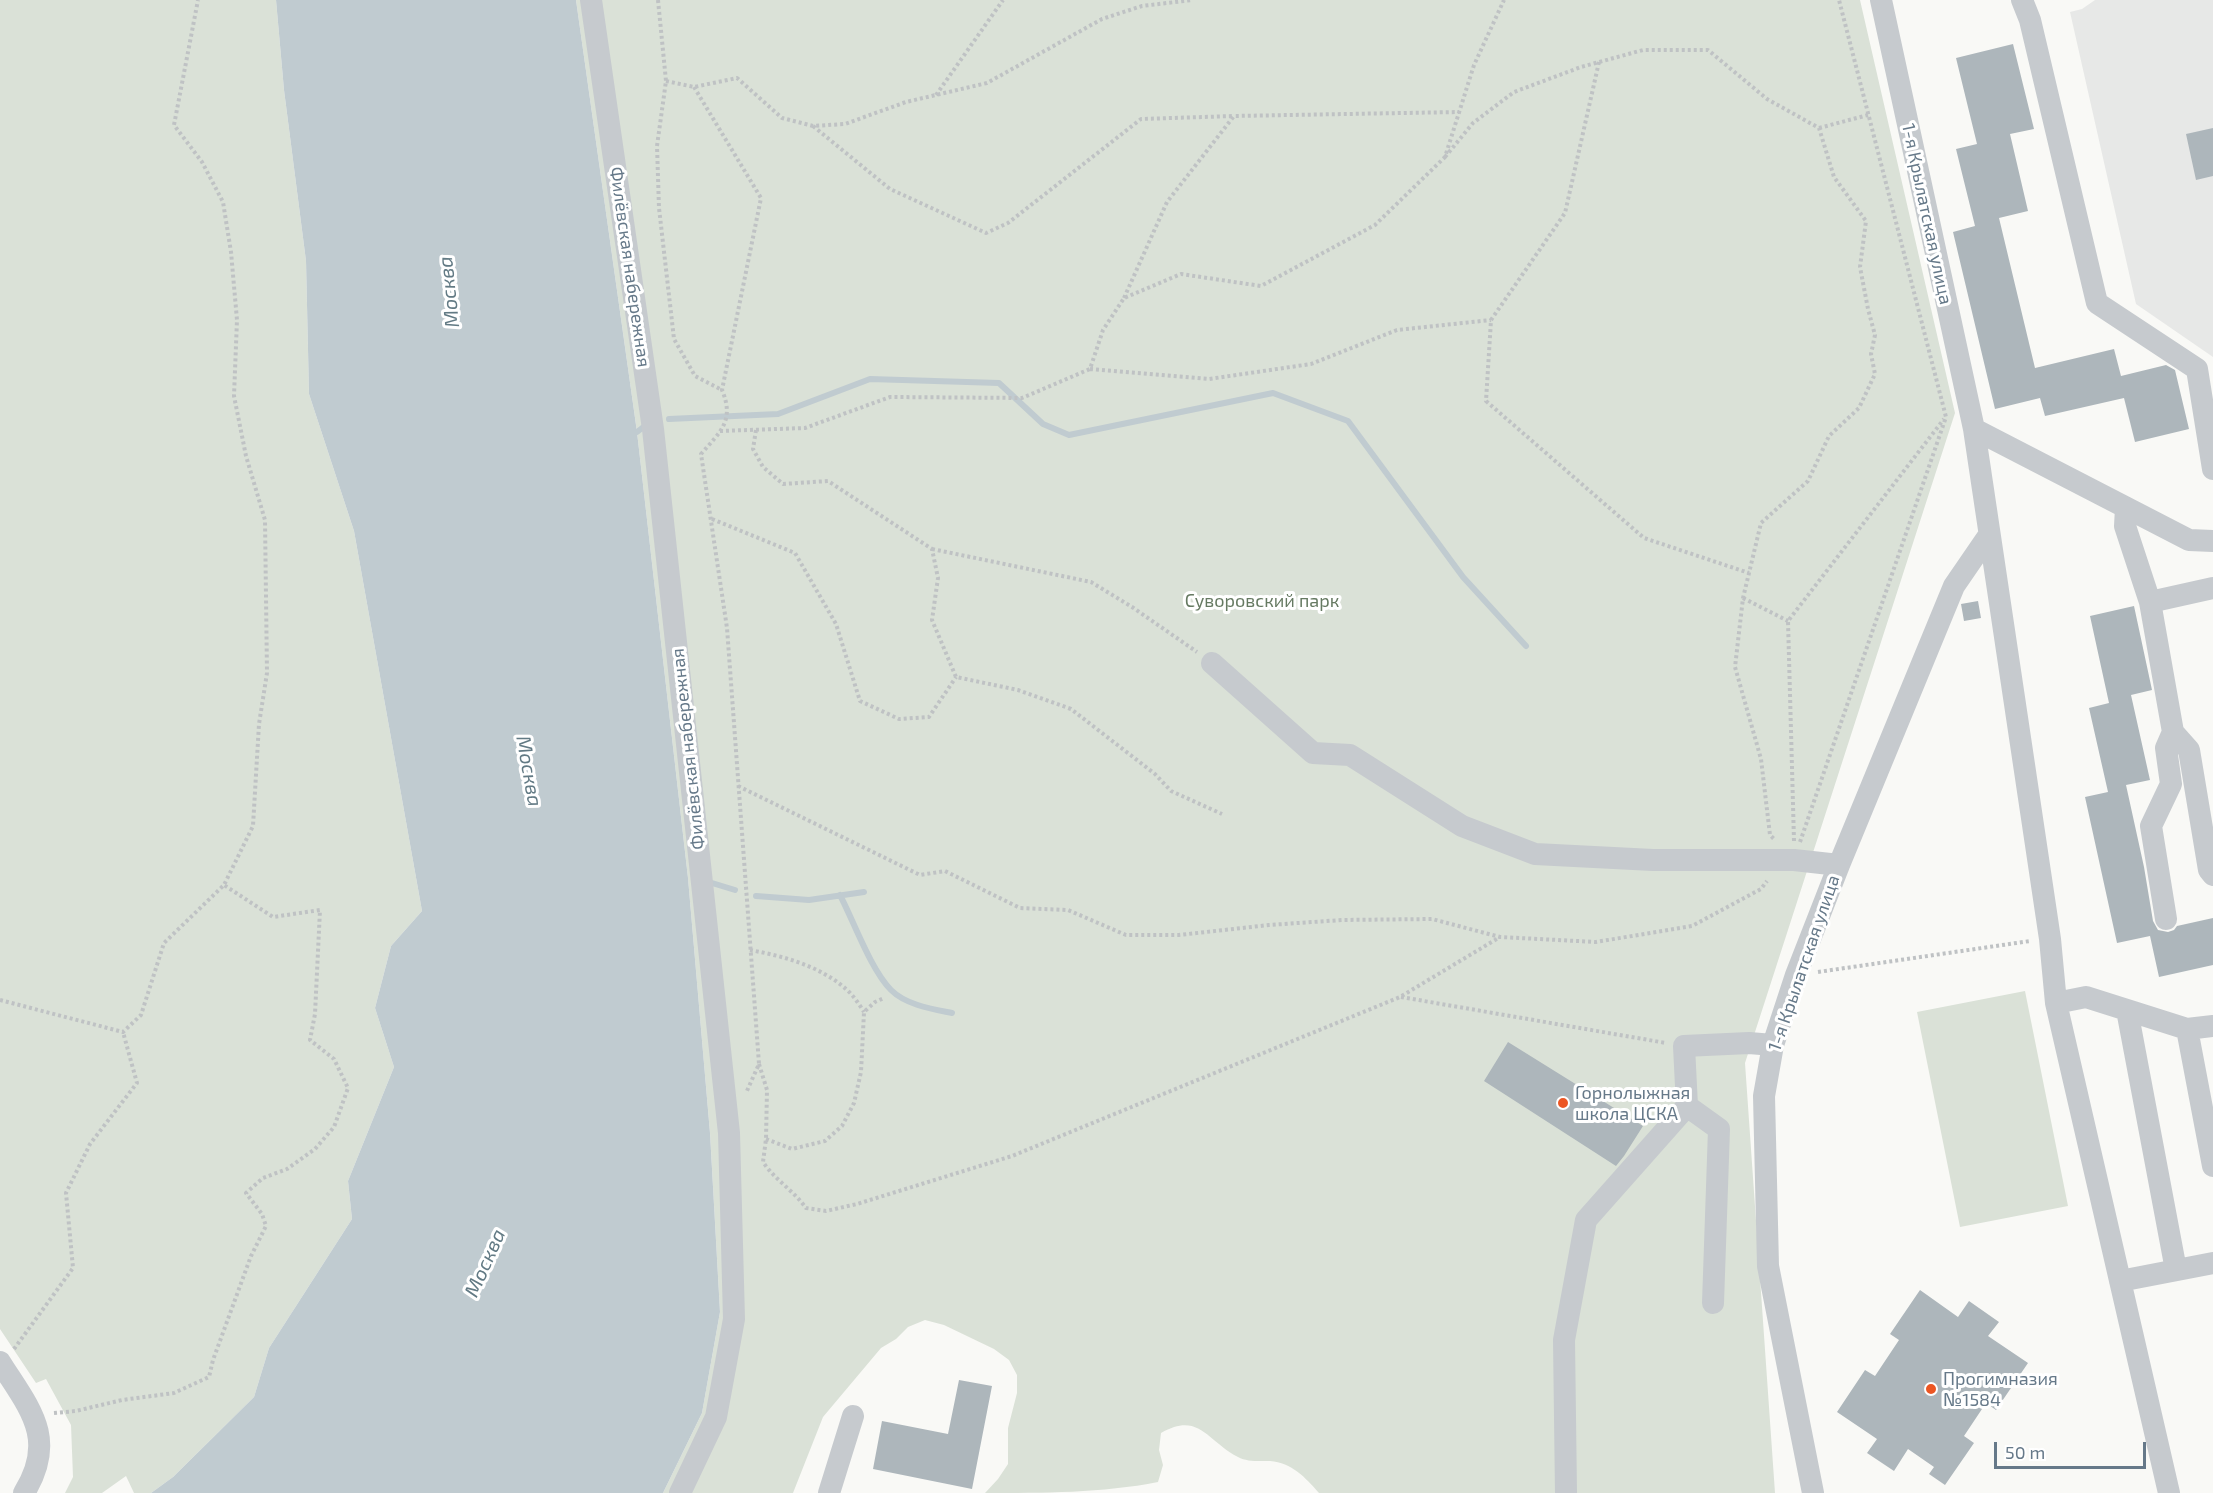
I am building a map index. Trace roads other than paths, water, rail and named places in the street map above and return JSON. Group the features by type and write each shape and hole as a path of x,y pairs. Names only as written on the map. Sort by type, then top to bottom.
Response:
{"street":[{"name":"Филёвская набережная","path":"591,0 653,429 729,1133 734,1319 716,1417 680,1493"},
{"name":"1-я Крылатская улица","path":"1881,0 1974,429 2050,939 2055,1002 2169,1493"},
{"path":"2022,0 2030,20 2097,303 2197,369 2213,469"},
{"path":"1974,429 2189,540 2213,541"},
{"path":"2126,508 2125,526 2150,602 2173,732 2189,750 2209,870 2213,875"},
{"name":"1-я Крылатская улица","path":"1813,1493 1768,1266 1764,1096 1773,1045 1796,975 1954,586 1989,535"},
{"path":"2150,602 2213,588"},
{"path":"1212,663 1313,753 1350,755 1462,826 1535,854 1653,861 1787,861 1839,866"},
{"path":"2166,919 2151,826 2171,784 2166,748 2173,732"},
{"path":"2055,1002 2086,997 2187,1029 2213,1026"},
{"path":"2127,1010 2176,1270"},
{"path":"2187,1029 2213,1166"},
{"path":"1566,1493 1564,1340 1586,1220 1687,1106 1684,1046 1749,1043 1773,1045"},
{"path":"1687,1106 1719,1130 1713,1302"},
{"path":"2120,1281 2213,1263"},
{"path":"6,1357 40,1435 39,1458 31,1482 24,1493"},
{"path":"829,1493 853,1416"}],"water":[{"name":"Москва","path":"276,0 576,0 637,432 688,878 710,1133 720,1312 702,1413 663,1493 151,1493 173,1477 254,1397 269,1348 352,1219 348,1181 394,1067 375,1008 391,946 422,911 354,531 309,394 306,261 284,90"}],"waterway":[{"path":"669,419 778,414 870,379 999,383 1043,424 1069,435 1273,393 1348,421 1463,577 1526,646"},
{"path":"637,432 646,425"},
{"path":"712,883 735,890"},
{"path":"756,896 809,900 864,892"},
{"path":"840,895 870,958 891,990 912,1003 952,1013"}],"place":[{"name":"Горнолыжная школа ЦСКА","path":"1563,1103"},
{"name":"Прогимназия №1584","path":"1931,1389"}],"park label":[{"name":"Суворовский парк","path":"1262,601"}]}
